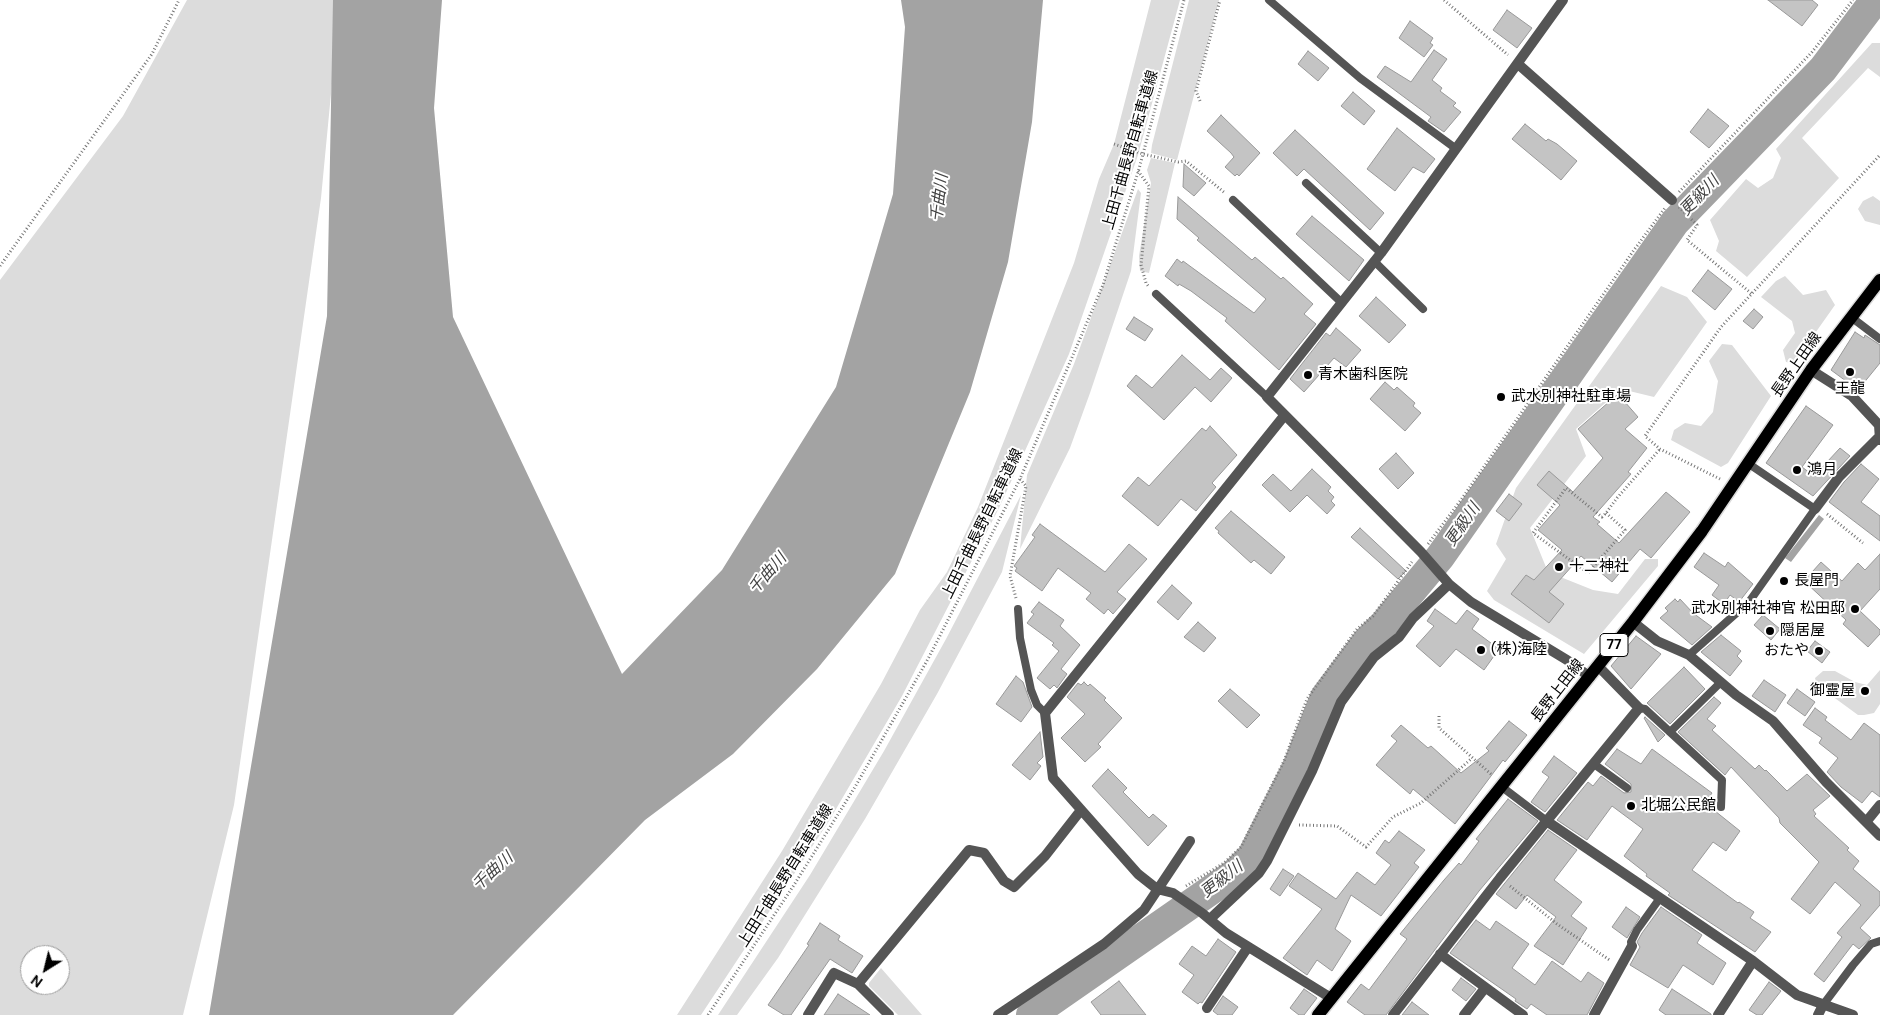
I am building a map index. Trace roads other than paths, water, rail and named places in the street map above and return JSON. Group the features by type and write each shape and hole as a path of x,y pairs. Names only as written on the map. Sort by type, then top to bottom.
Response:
{"main road":[{"name":"長野上田線","path":"1318,1015 1633,622 1734,486 1811,370 1880,280"}],"street":[{"path":"1563,0 1378,257 1267,397 1422,554 1447,582 1471,602 1567,660 1590,677"},
{"path":"1518,64 1673,201"},
{"path":"1811,370 1852,396 1879,425 1879,439 1839,476 1816,508"},
{"path":"1284,416 1046,713 1053,778 1138,874 1157,889 1174,894 1206,916 1226,933 1331,998"},
{"path":"1206,916 1259,873 1312,771 1341,702 1374,657 1399,638 1413,618 1447,582"},
{"path":"1633,622 1657,641 1689,655 1773,721 1826,782 1880,836"},
{"path":"1394,1015 1500,878 1548,822 1639,708 1598,666"},
{"path":"1866,822 1880,805"},
{"path":"858,984 969,850 984,854 1004,881 1014,887 1045,856 1081,810"},
{"path":"1548,822 1753,962 1797,995 1821,1010 1853,1015"},
{"path":"998,1015 1104,944 1144,910 1190,841"},
{"path":"1594,1015 1632,946"},
{"path":"1207,1008 1248,947"},
{"path":"1440,954 1523,1015"},
{"path":"1718,1015 1753,962"},
{"path":"808,1015 834,973 858,984 889,1015"},
{"path":"1464,1015 1485,988"}],"lane":[{"path":"1269,0 1360,78 1455,148"},
{"path":"1306,183 1378,257 1424,309"},
{"path":"1233,200 1342,303"},
{"path":"1156,294 1267,397"},
{"path":"1851,317 1880,339"},
{"path":"1689,655 1749,602 1816,508 1749,464"},
{"path":"1018,608 1020,638 1032,690 1037,705 1046,713"},
{"path":"1670,732 1721,682"},
{"path":"1639,708 1645,709 1722,780 1720,807"},
{"path":"1594,764 1627,788"},
{"path":"1503,786 1548,822"},
{"path":"1632,946 1631,942 1637,930 1660,898"},
{"path":"1821,1010 1852,965 1871,944 1880,941"}],"water":[{"name":"千曲川","path":"333,0 442,0 434,108 453,317 622,674 722,570 836,387 893,194 905,27 901,0 1043,0 1032,122 1008,262 970,392 895,574 817,669 733,754 645,820 453,1015 209,1015 327,316"},
{"path":"1819,515 1824,519 1791,562 1785,558"}],"waterway":[{"name":"更級川","path":"1031,1015 1234,874 1252,856 1297,767 1325,697 1367,641 1384,624 1440,557 1675,222 1823,69 1875,0"}],"place":[{"name":"王龍","path":"1850,372"},
{"name":"青木歯科医院","path":"1308,375"},
{"name":"武水別神社駐車場","path":"1501,397"},
{"name":"鴻月","path":"1797,470"},
{"name":"十二神社","path":"1559,567"},
{"name":"長屋門","path":"1784,581"},
{"name":"武水別神社神官 松田邸","path":"1855,609"},
{"name":"隠居屋","path":"1770,631"},
{"name":"(株)海陸","path":"1481,650"},
{"name":"おたや","path":"1819,651"},
{"name":"御霊屋","path":"1865,691"},
{"name":"北堀公民館","path":"1631,806"}]}
